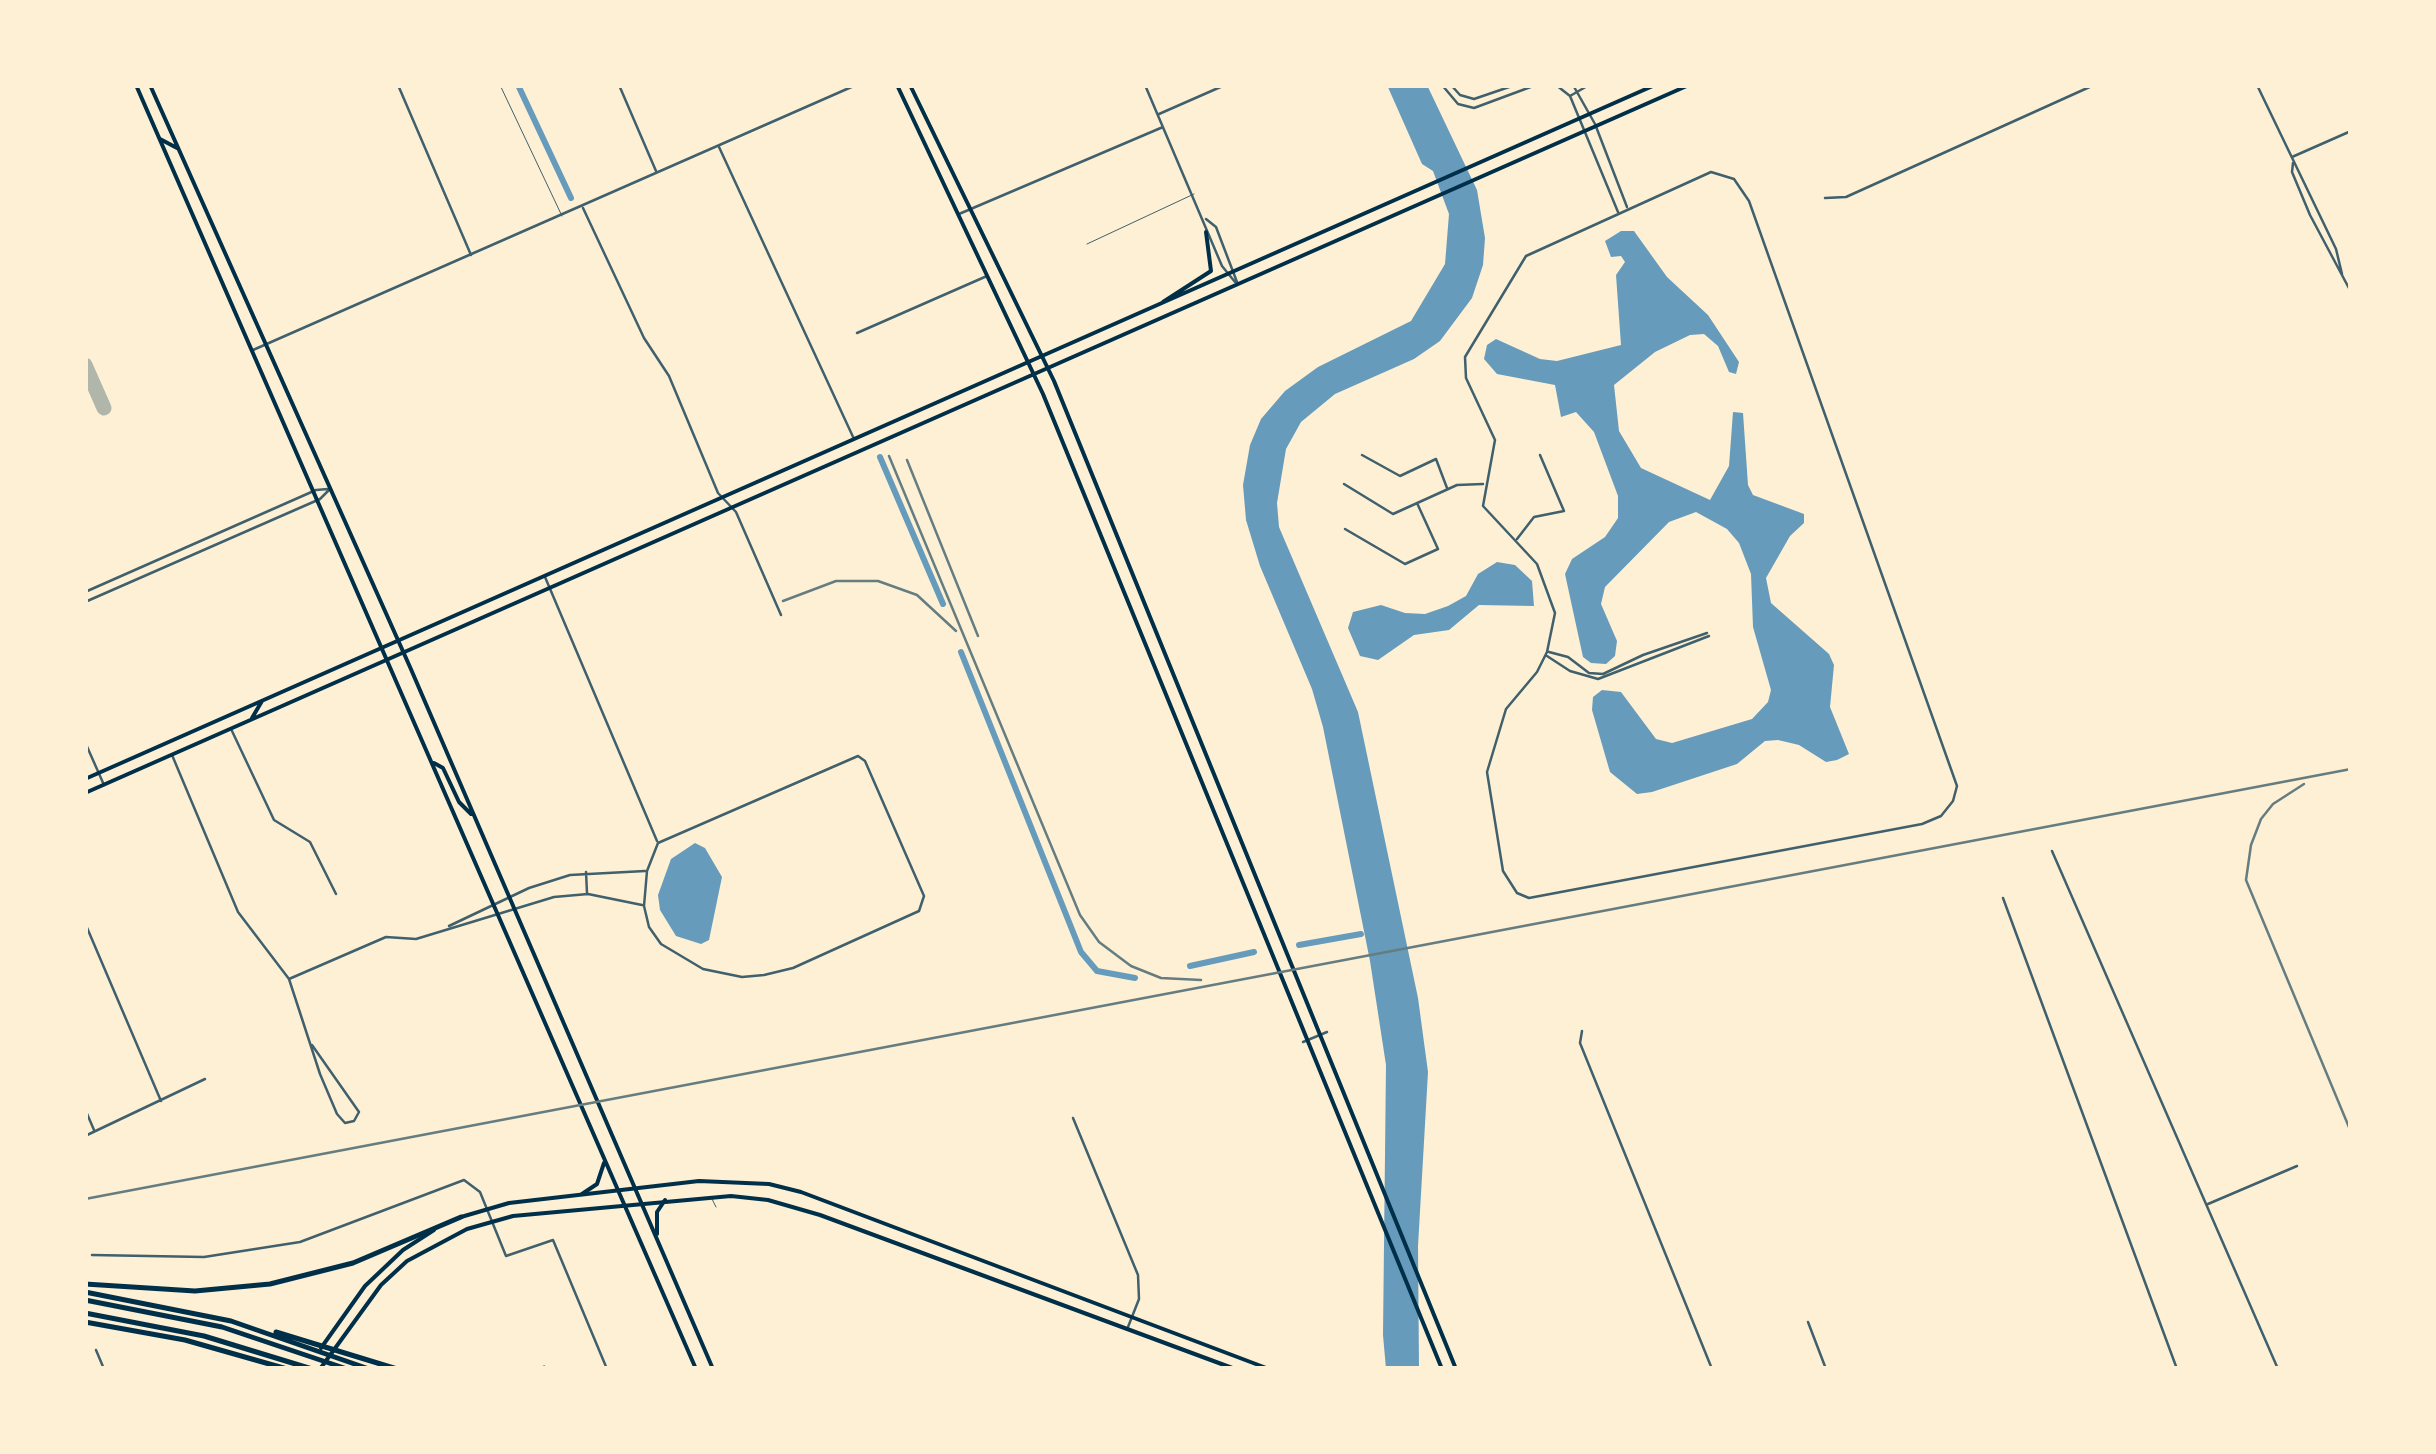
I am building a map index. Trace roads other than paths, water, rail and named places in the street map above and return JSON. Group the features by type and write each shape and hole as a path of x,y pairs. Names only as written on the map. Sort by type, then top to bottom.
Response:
{"highway":[{"path":"85,1284 196,1291 270,1284 352,1263 461,1217"},
{"path":"85,1292 172,1307 252,1328 370,1369"},
{"path":"85,1300 212,1325 347,1369"},
{"path":"85,1313 194,1334 310,1369"},
{"path":"85,1322 195,1342 288,1369"},
{"path":"252,1328 298,1336 397,1369"}],"main road":[{"path":"136,85 320,499 622,1206 696,1369"},
{"path":"150,85 404,654 713,1369"},
{"path":"897,85 1036,377 1442,1369"},
{"path":"910,85 1049,371 1456,1369"},
{"path":"85,779 1655,85"},
{"path":"85,793 1036,377 1481,174 1689,85"},
{"path":"160,139 180,152"},
{"path":"1160,304 1167,295 1212,271 1206,232"},
{"path":"250,722 262,700"},
{"path":"172,755 180,737"},
{"path":"155,748 172,755"},
{"path":"432,763 443,768 459,802 474,816"},
{"path":"1263,928 1274,923"},
{"path":"582,1194 597,1184 604,1163"},
{"path":"310,1369 331,1334 388,1263 461,1217 487,1208 582,1194 733,1180 801,1192 1269,1369"},
{"path":"320,1369 372,1294 408,1261 491,1220 711,1196 788,1204 1235,1369"},
{"path":"657,1239 657,1212 665,1200"},
{"path":"1432,1342 1443,1338"}],"street":[{"path":"398,85 472,256"},
{"path":"619,85 658,173"},
{"path":"253,350 856,85"},
{"path":"1145,85 1205,218 1206,232 1226,275 1237,284"},
{"path":"1158,115 1225,85"},
{"path":"1442,85 1458,104 1474,108 1536,85"},
{"path":"1451,85 1460,94 1474,99 1515,85"},
{"path":"1556,85 1570,96 1580,116 1618,212"},
{"path":"1572,85 1580,92 1596,124 1627,208"},
{"path":"1570,96 1589,85"},
{"path":"1825,198 1846,198 2094,85"},
{"path":"2257,85 2336,249 2342,274"},
{"path":"958,214 1163,127"},
{"path":"2291,158 2351,131"},
{"path":"719,146 855,440"},
{"path":"2293,164 2292,172 2310,215 2351,292"},
{"path":"1710,172 1722,173 1742,186 1958,786 1941,816 1922,824 1529,898 1517,893 1503,870 1486,772 1506,709 1546,654 1554,633 1552,594 1537,564 1486,515 1484,484 1495,440 1466,378 1465,357 1526,256 1627,208 1710,172"},
{"path":"582,207 644,338 669,376 781,615"},
{"path":"1205,218 1216,227 1237,284"},
{"path":"856,333 989,275"},
{"path":"1362,455 1400,476 1436,460 1447,488"},
{"path":"1516,540 1534,517 1564,511 1540,456"},
{"path":"1344,484 1393,514 1447,488 1484,484"},
{"path":"85,592 316,490 330,488"},
{"path":"85,602 320,499 330,488"},
{"path":"1344,529 1405,564 1438,548 1417,503"},
{"path":"188,546 192,554"},
{"path":"545,576 658,843 647,871 644,906 654,935 668,950 702,969 742,977 792,968 910,916 924,904 866,760 858,756 658,843"},
{"path":"1708,635 1598,679 1570,671 1546,654 1568,657 1589,673 1603,674 1644,654 1708,635"},
{"path":"232,730 274,820 310,842 336,894"},
{"path":"85,742 104,785"},
{"path":"172,755 238,912 288,979 337,1114 344,1123 354,1121 358,1112 312,1045"},
{"path":"2052,852 2278,1369"},
{"path":"444,929 509,897 586,872 647,871"},
{"path":"586,872 588,894"},
{"path":"288,979 386,937 416,939 554,897 588,894 644,906"},
{"path":"2003,898 2176,1369"},
{"path":"85,923 161,1101"},
{"path":"1582,1031 1580,1043 1712,1369"},
{"path":"1306,1041 1327,1032"},
{"path":"85,1136 205,1080"},
{"path":"85,1109 94,1132"},
{"path":"1073,1118 1138,1275 1139,1299 1128,1328"},
{"path":"2207,1204 2297,1166"},
{"path":"92,1255 204,1257 300,1242 456,1180 474,1185 506,1256 552,1240 607,1369"},
{"path":"1808,1322 1826,1369"},
{"path":"96,1350 104,1369"}],"lane":[{"path":"500,85 562,216"},
{"path":"1087,244 1194,194"},
{"path":"711,1196 716,1207"}],"water":[{"path":"1387,85 1427,85 1477,190 1485,238 1483,265 1472,298 1440,341 1414,359 1335,394 1301,422 1286,449 1277,503 1279,527 1358,712 1418,998 1428,1072 1418,1246 1419,1369 1386,1369 1386,1065 1370,961 1323,727 1312,689 1260,566 1246,520 1243,485 1250,445 1261,419 1285,391 1318,367 1411,321 1445,264 1449,214 1433,171 1422,164"},
{"path":"1621,231 1634,231 1667,277 1708,315 1739,362 1736,374 1729,372 1718,346 1704,334 1690,335 1655,352 1614,385 1619,431 1641,468 1710,500 1729,466 1733,412 1743,413 1748,485 1753,495 1804,514 1804,523 1790,536 1766,578 1771,603 1829,654 1834,665 1830,707 1849,754 1837,760 1826,762 1799,745 1765,741 1737,764 1637,794 1610,772 1592,710 1593,697 1602,690 1621,692 1656,739 1672,743 1752,719 1768,702 1771,690 1753,627 1751,574 1739,543 1727,529 1696,512 1669,522 1605,587 1601,604 1617,641 1615,656 1606,664 1591,663 1583,657 1565,574 1572,559 1605,537 1618,518 1618,496 1594,432 1576,412 1561,417 1555,385 1497,374 1484,359 1487,345 1496,339 1540,359 1557,361 1621,345 1616,275 1625,262 1621,256 1611,257 1605,241"},
{"path":"1497,562 1515,565 1532,581 1534,606 1479,605 1449,630 1414,635 1378,660 1360,656 1348,628 1353,612 1381,605 1405,613 1425,614 1466,596 1478,574"},
{"path":"695,843 705,848 722,877 709,940 701,944 676,936 660,910 658,895 671,859"}],"waterway":[{"path":"518,85 571,198"},
{"path":"880,457 943,604"},
{"path":"961,652 1081,952 1097,971 1135,978"},
{"path":"1299,945 1361,934"},
{"path":"1190,966 1254,952"}],"railway":[{"path":"889,456 1080,915 1099,942 1131,966 1161,978 1201,980"},
{"path":"907,460 978,636"},
{"path":"783,601 836,581 878,581 917,595 956,631"},
{"path":"85,1199 2351,769"},
{"path":"2304,784 2273,804 2261,819 2251,845 2246,880 2351,1132"}]}
